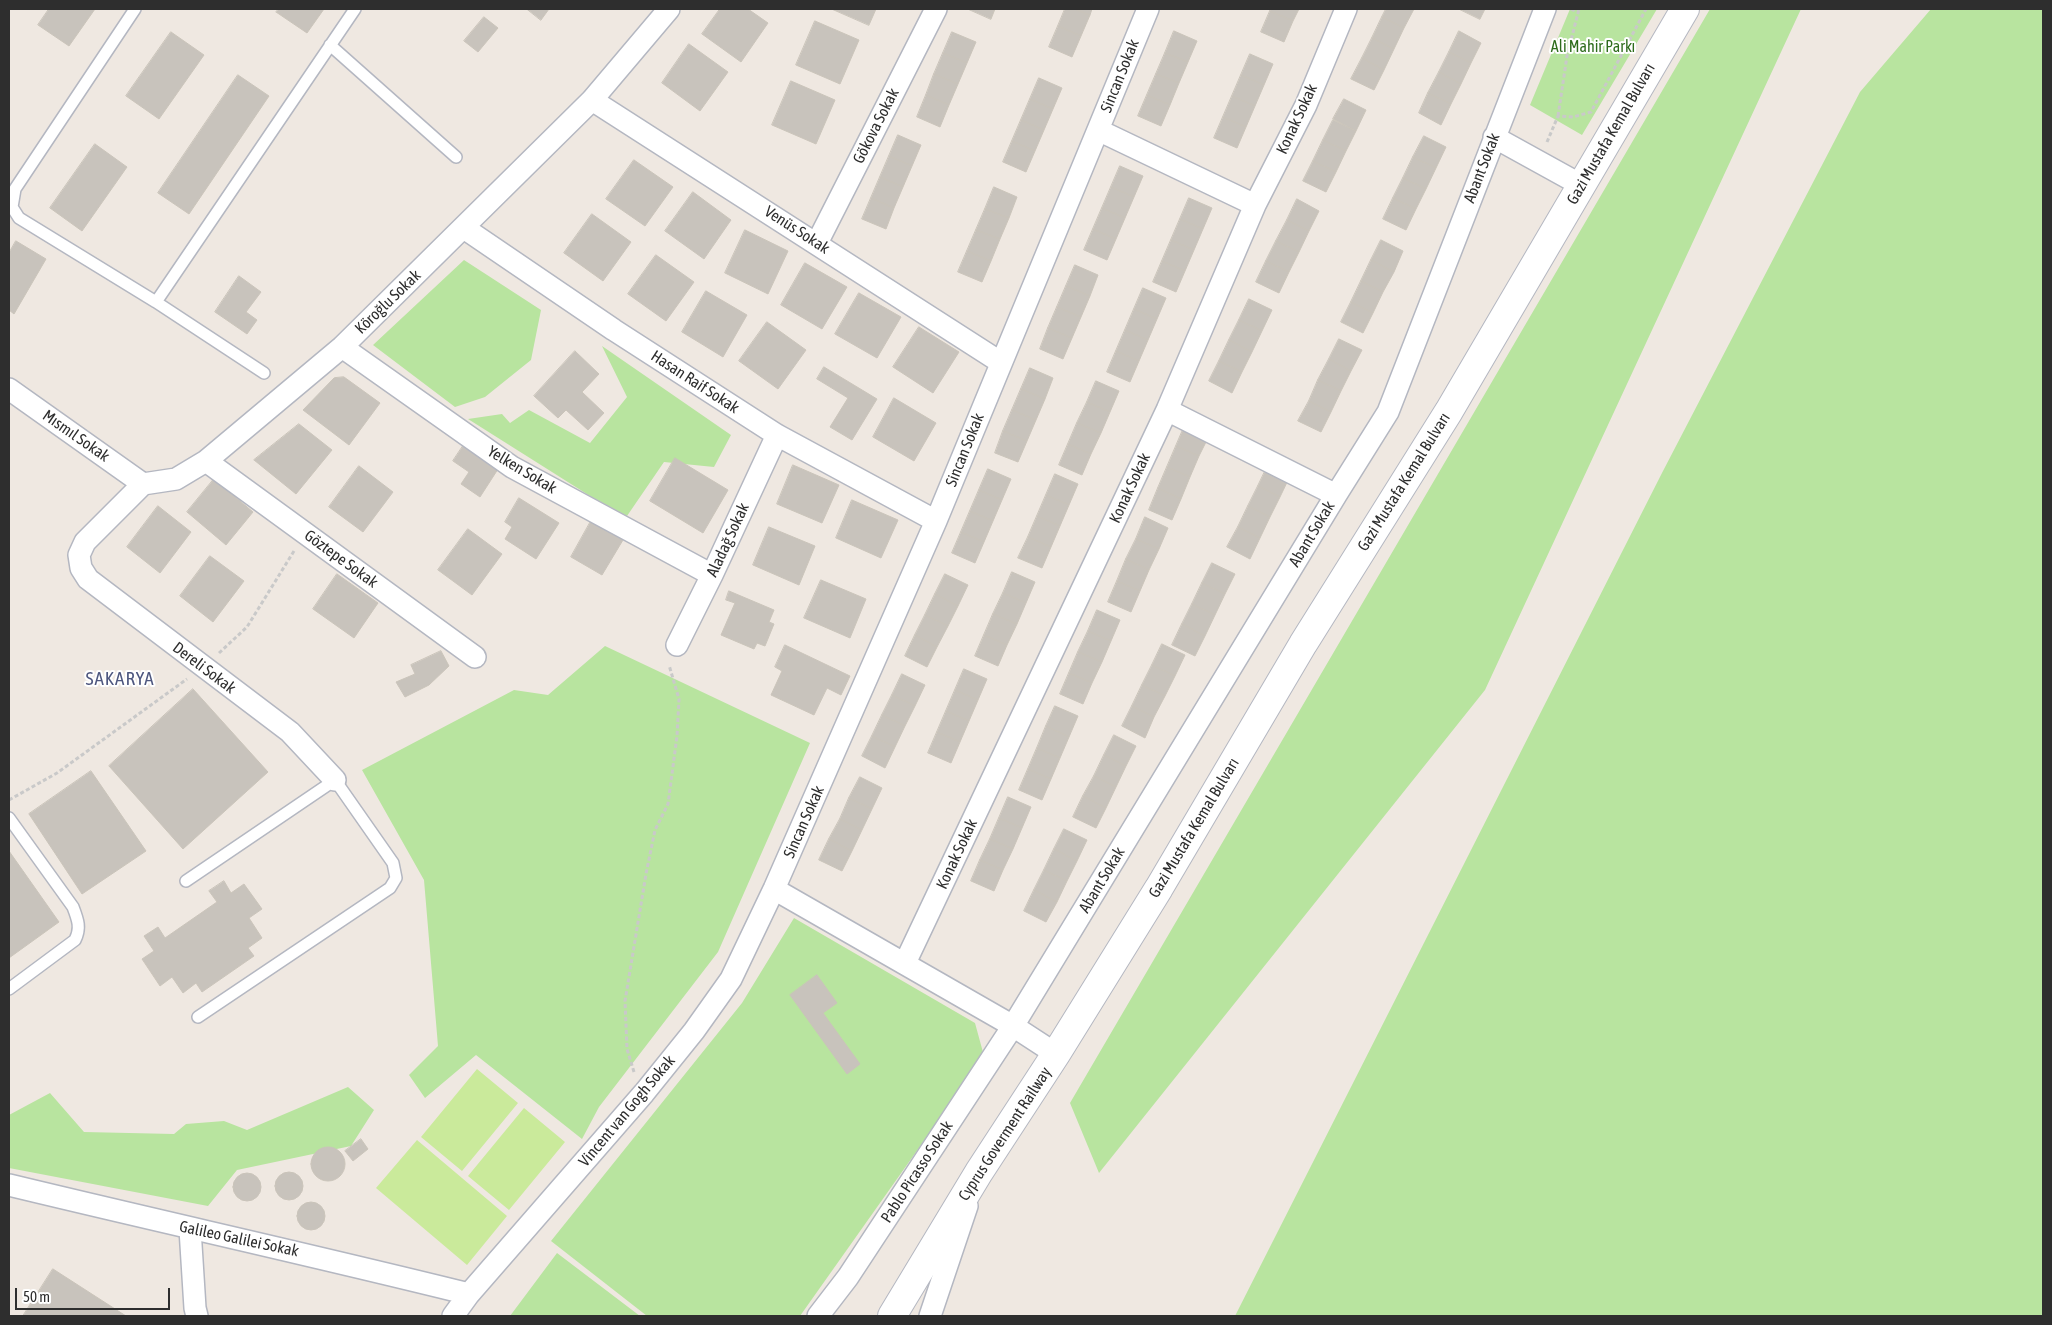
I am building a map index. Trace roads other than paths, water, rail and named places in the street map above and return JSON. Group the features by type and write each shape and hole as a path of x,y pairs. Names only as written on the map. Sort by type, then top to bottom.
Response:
{"main road":[{"name":"Gazi Mustafa Kemal Bulvarı","path":"1119,953 1303,644 1449,411 1685,9"},
{"name":"Cyprus Goverment Railway","path":"892,1316 979,1172 1119,953"}],"street":[{"name":"Köroğlu Sokak","path":"143,484 176,479 206,461 342,347 592,100 669,9"},
{"name":"Gökova Sokak","path":"817,243 936,9"},
{"name":"Sincan Sokak","path":"774,888 936,521 1000,362 1148,9"},
{"name":"Konak Sokak","path":"905,963 1167,410 1255,205 1306,105 1346,9"},
{"name":"Abant Sokak","path":"1013,1026 1388,412 1545,9"},
{"name":"Venüs Sokak","path":"592,100 1000,362"},
{"path":"1098,130 1255,205"},
{"path":"1494,138 1581,185"},
{"name":"Hasan Raif Sokak","path":"464,228 614,330 776,435 936,521"},
{"name":"Yelken Sokak","path":"342,347 512,467 712,575"},
{"name":"Mısmıl Sokak","path":"9,389 143,484"},
{"path":"1167,410 1336,495"},
{"name":"Aladağ Sokak","path":"672,652 712,575 776,435"},
{"name":"Göztepe Sokak","path":"206,461 475,657"},
{"name":"Dereli Sokak","path":"143,484 85,542 79,555 81,568 88,579 290,732 335,780"},
{"path":"774,888 1013,1026 1056,1054"},
{"name":"Vincent van Gogh Sokak","path":"453,1316 469,1294 644,1093 694,1031 731,979 774,888"},
{"name":"Pablo Picasso Sokak","path":"818,1316 848,1277 1013,1026"},
{"path":"930,1316 979,1172"},
{"name":"Galileo Galilei Sokak","path":"9,1185 190,1229 320,1257 469,1294"},
{"path":"190,1229 197,1316"}],"lane":[{"path":"135,9 15,189 12,207 18,218 156,302 264,372"},
{"path":"156,302 355,9"},
{"path":"330,45 456,157"},
{"path":"186,881 335,780 393,864 396,878 390,888 198,1017"},
{"path":"9,818 73,907 78,919 79,931 75,940 9,989"}],"district":[{"name":"SAKARYA","path":"120,679"}],"park label":[{"name":"Ali Mahir Parkı","path":"1593,47"}]}
